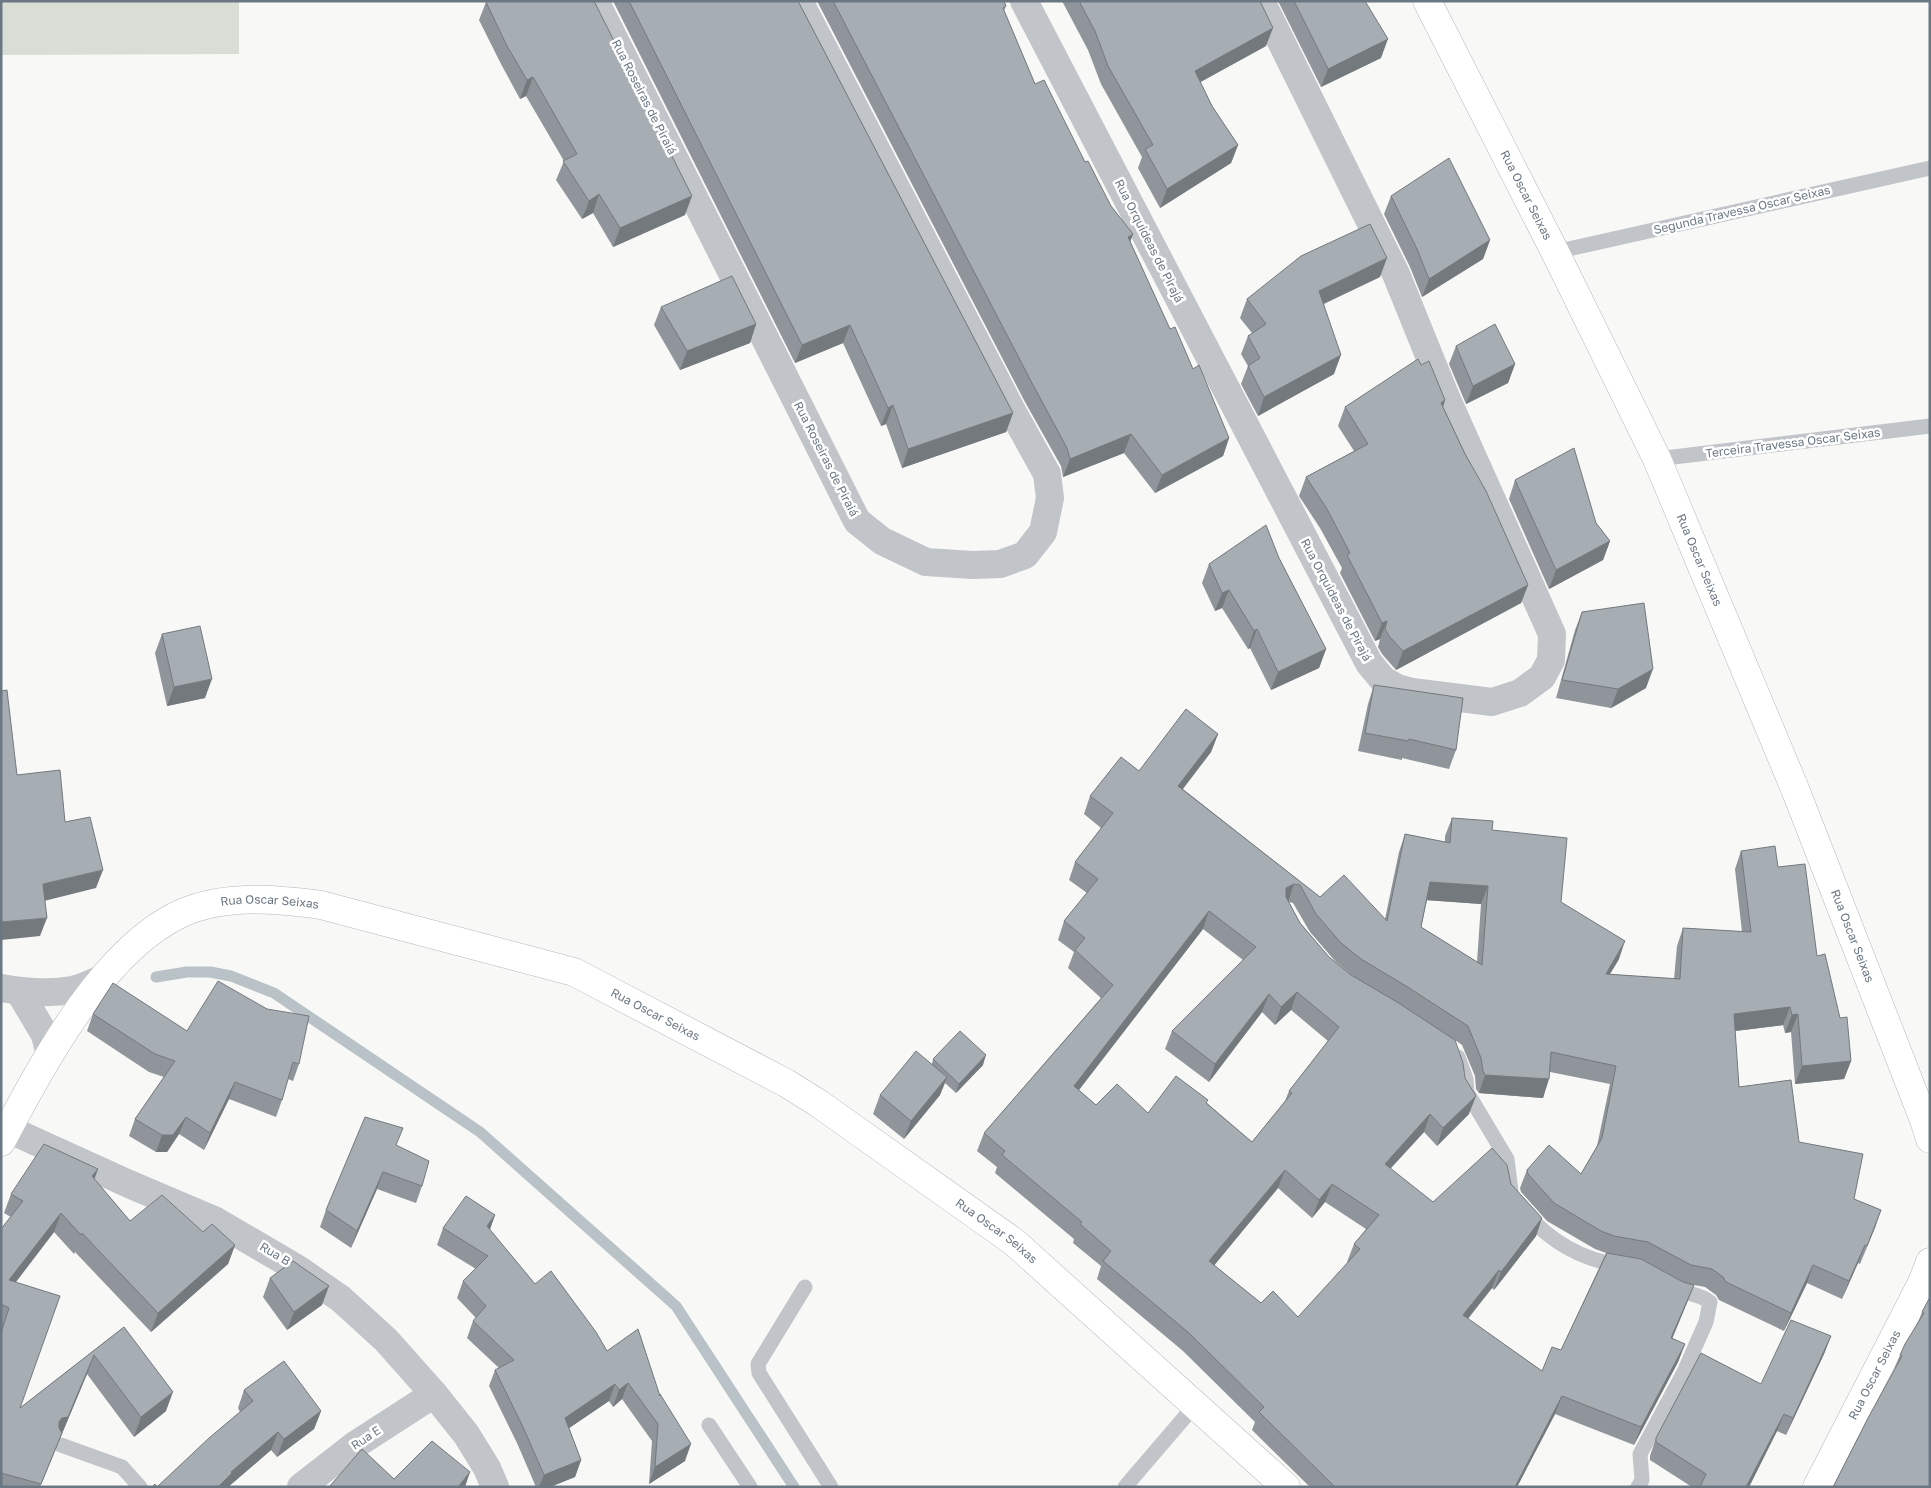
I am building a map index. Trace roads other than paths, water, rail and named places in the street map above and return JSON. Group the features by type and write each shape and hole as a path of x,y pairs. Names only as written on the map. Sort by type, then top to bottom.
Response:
{"main road":[{"name":"Rua Oscar Seixas","path":"1427,1 1555,252 1657,459 1796,790 1930,1139"},
{"name":"Rua Oscar Seixas","path":"5,1136 50,1055 101,979 128,951 156,928 183,913 212,905 249,899 287,900 321,905 574,972 786,1083 818,1103 1014,1242 1286,1487"},
{"name":"Rua Oscar Seixas","path":"1817,1487 1922,1284 1930,1262"}],"street":[{"name":"Rua Roseiras de Piraiá","path":"595,1 857,521 882,541 926,562 973,565 1000,564 1025,555 1043,532 1050,498 1047,474 799,1"},
{"name":"Rua Orquideas de Pirajá","path":"1024,1 1369,664 1383,680 1397,688 1412,692 1492,702 1520,693 1542,677 1551,660 1552,634 1445,395 1396,274 1261,1"},
{"path":"10,990 66,991 74,990 101,979"},
{"path":"10,990 45,1035 50,1055"},
{"name":"Rua B","path":"5,1136 129,1184 216,1221 291,1264 341,1299 386,1340 434,1394 466,1434 487,1468 495,1487"},
{"name":"Rua E","path":"301,1487 355,1445 434,1394"}],"lane":[{"name":"Segunda Travessa Oscar Seixas","path":"1555,252 1930,168"},
{"name":"Terceira Travessa Oscar Seixas","path":"1657,459 1930,426"},
{"path":"1450,1048 1456,1052 1466,1079 1467,1092 1507,1159 1512,1196 1535,1223 1562,1246 1605,1263 1637,1268"},
{"path":"1638,1487 1642,1480 1640,1454 1684,1372 1706,1322 1710,1302 1703,1296 1681,1292 1659,1280"},
{"path":"805,1287 758,1364 759,1373 831,1487"},
{"path":"1126,1487 1196,1404"},
{"path":"709,1425 750,1487"},
{"path":"61,1445 122,1467 140,1487"}],"waterway":[{"path":"156,977 187,972 210,972 231,976 274,993 480,1132 676,1306 794,1487"}]}
